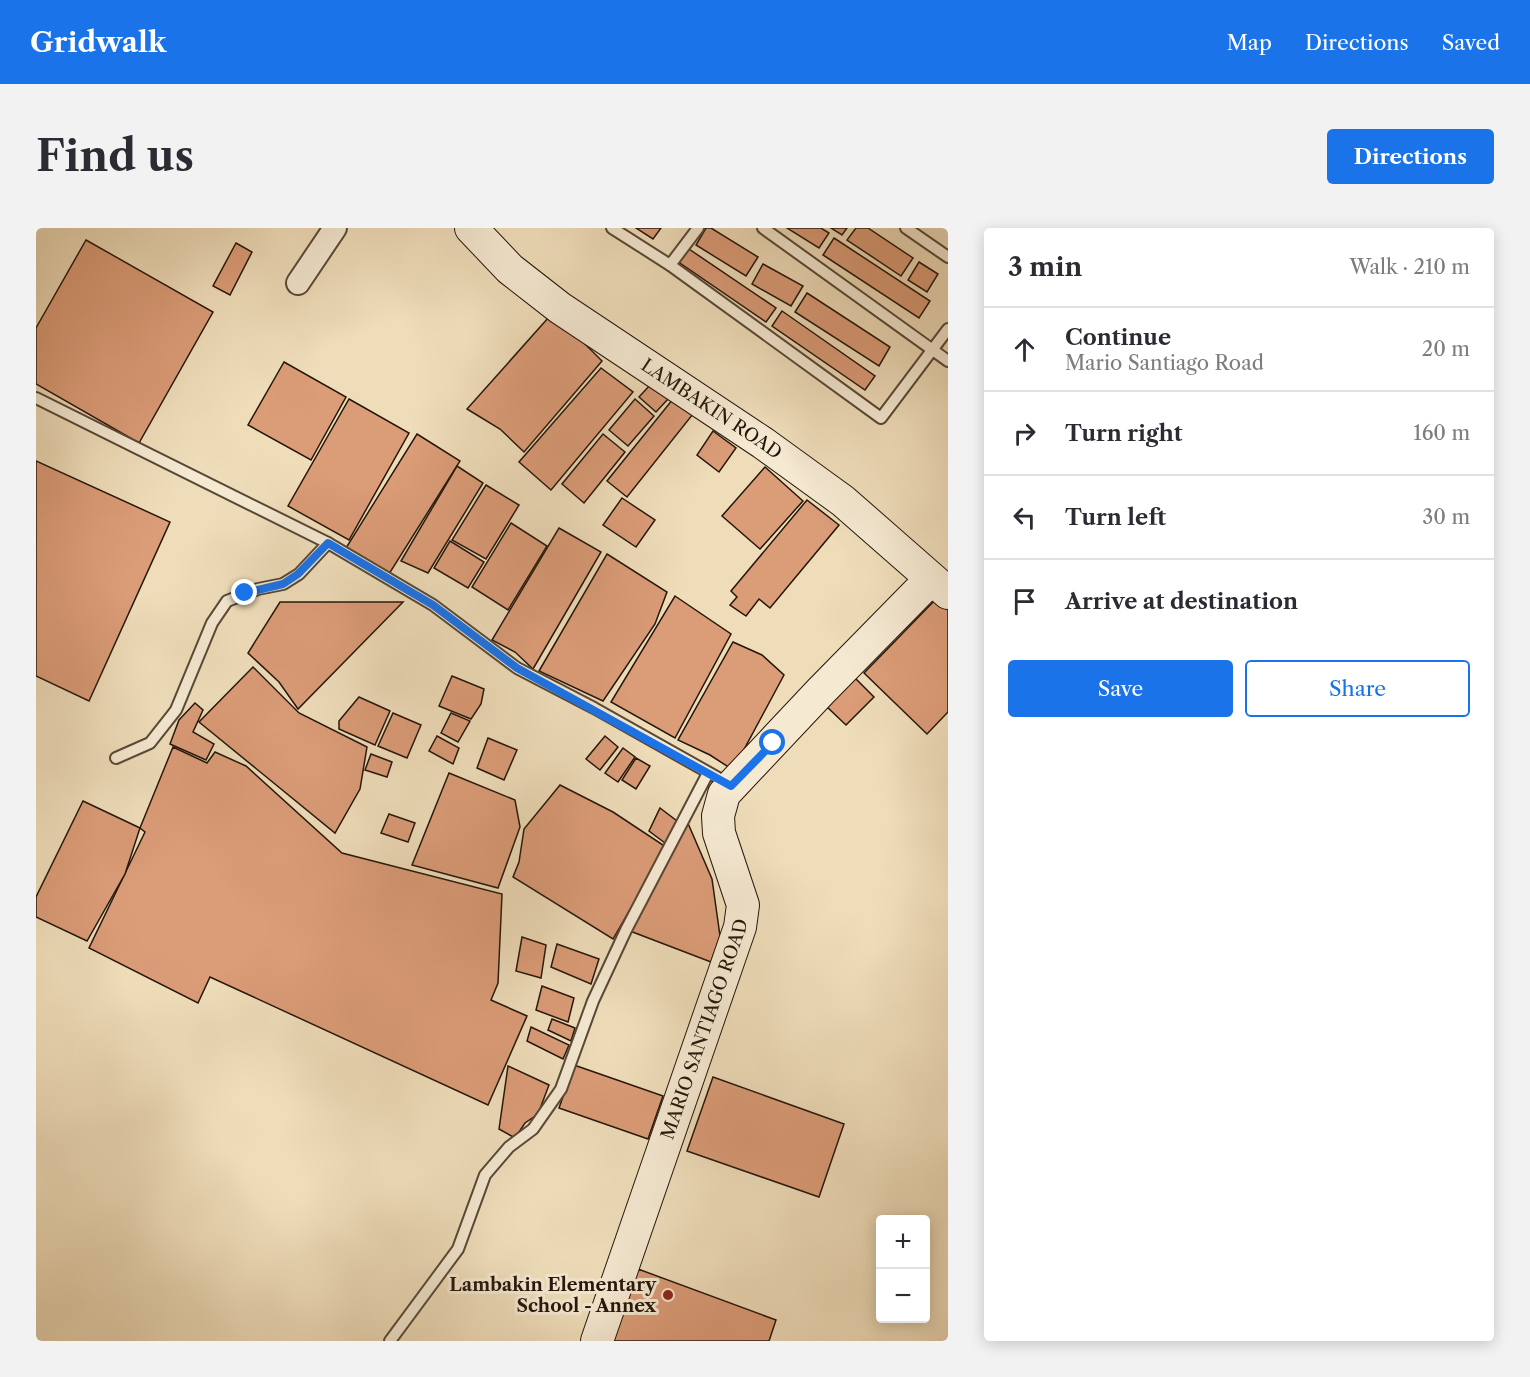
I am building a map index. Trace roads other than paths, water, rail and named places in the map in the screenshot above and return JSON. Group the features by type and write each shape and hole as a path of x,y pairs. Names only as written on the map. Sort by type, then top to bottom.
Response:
{"street":[{"path":"298,283 335,228"},
{"name":"LAMBAKIN ROAD","path":"471,228 510,269 560,308 772,449 843,501 940,586"},
{"name":"MARIO SANTIAGO ROAD","path":"597,1341 740,927 743,905 719,833 720,779 940,586"}],"lane":[{"path":"612,228 670,265 881,418 948,329"},
{"path":"670,265 698,228"},
{"path":"763,228 931,352 948,362"},
{"path":"906,228 948,257"},
{"path":"36,398 328,543 433,605 517,668 720,779 626,930 593,1001 561,1089 533,1129 508,1147 486,1174 458,1249 390,1341"},
{"path":"116,759 150,743 176,710 212,622 227,601 258,589 283,584 298,574 328,543"}],"place":[{"name":"Lambakin Elementary School - Annex","path":"668,1295"}]}
